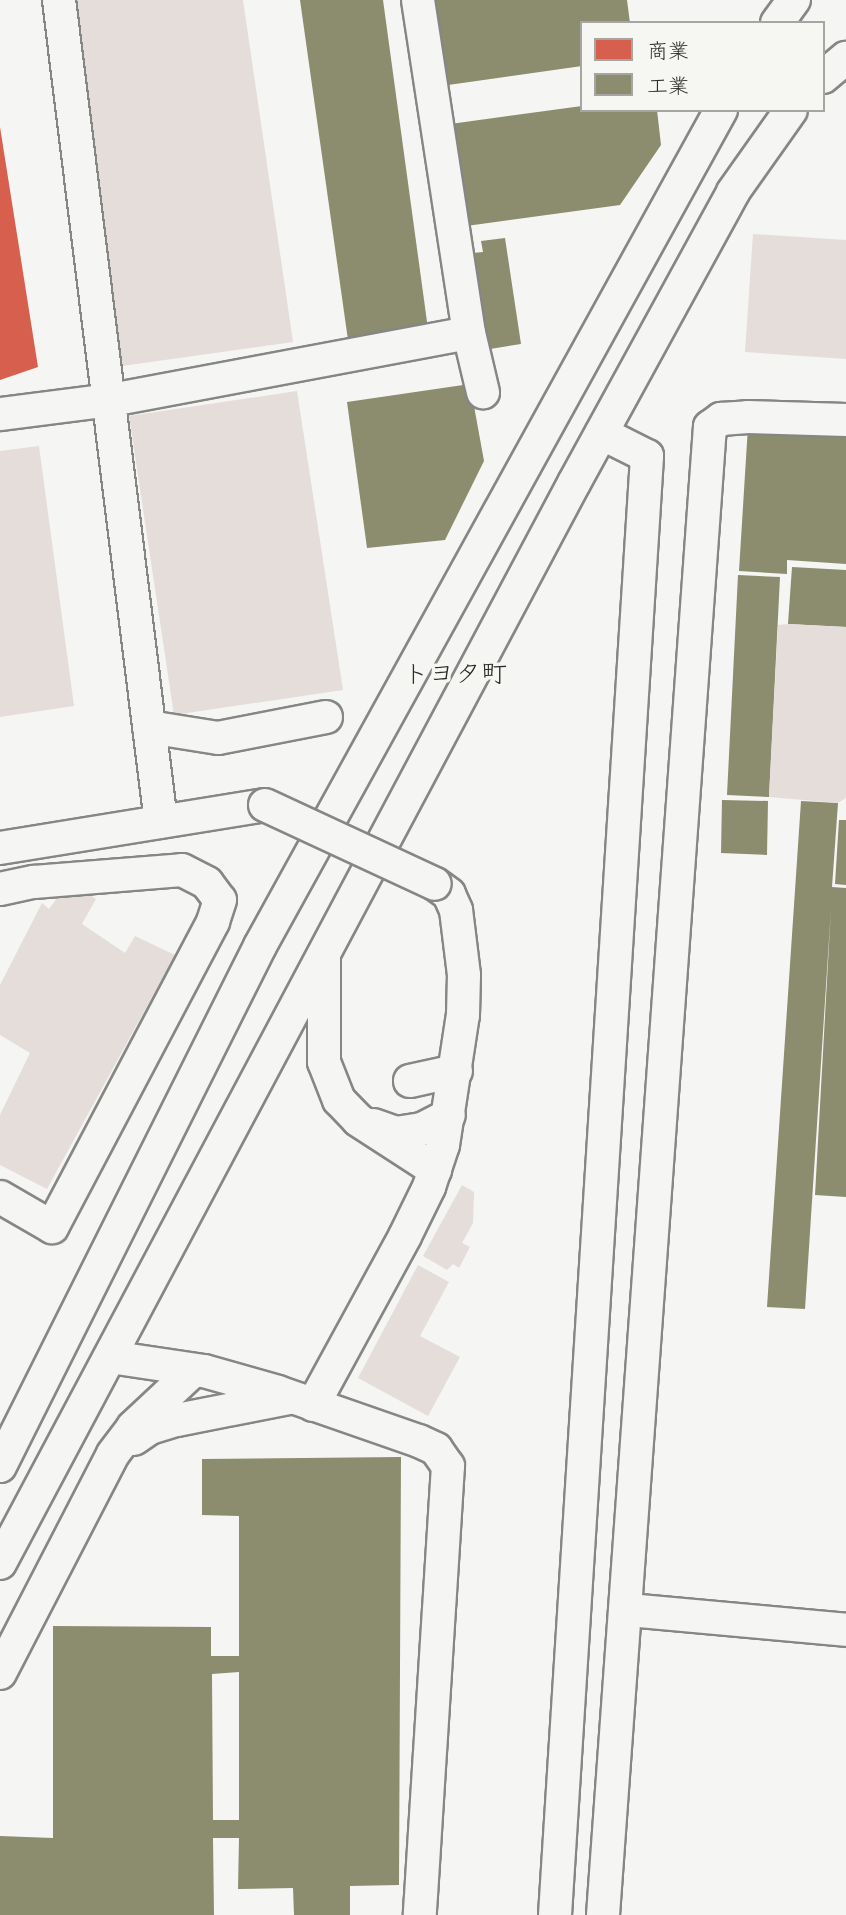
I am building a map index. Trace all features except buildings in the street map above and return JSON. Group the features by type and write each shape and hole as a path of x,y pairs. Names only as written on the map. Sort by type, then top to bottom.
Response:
{"lane":[{"path":"59,0 111,400 160,822"},
{"path":"418,0 469,333 483,392"},
{"path":"778,21 794,0"},
{"path":"825,75 846,58"},
{"path":"0,1466 260,946 720,112"},
{"path":"0,1563 601,433 733,192 790,112"},
{"path":"0,414 111,400 469,333"},
{"path":"603,1915 628,1610 709,427 721,419 748,417 846,420"},
{"path":"555,1915 647,456 601,433"},
{"path":"149,727 218,738 326,717"},
{"path":"0,848 265,806 435,884 449,894 456,910 463,948 463,1015 449,1115 435,1170 405,1236 302,1401 150,1428 113,1454"},
{"path":"0,889 34,881 182,870 207,883 220,900 213,922 52,1227 0,1197"},
{"path":"324,956 324,1062 339,1100 358,1120 435,1170"},
{"path":"410,1081 456,1072"},
{"path":"358,1120 397,1133 422,1129 449,1115"},
{"path":"110,1357 194,1370 302,1401 436,1449 448,1466 420,1915"},
{"path":"0,1673 113,1454 133,1427 194,1370"},
{"path":"628,1610 846,1630"}],"district":[{"name":"トヨタ町","path":"455,676"}]}
